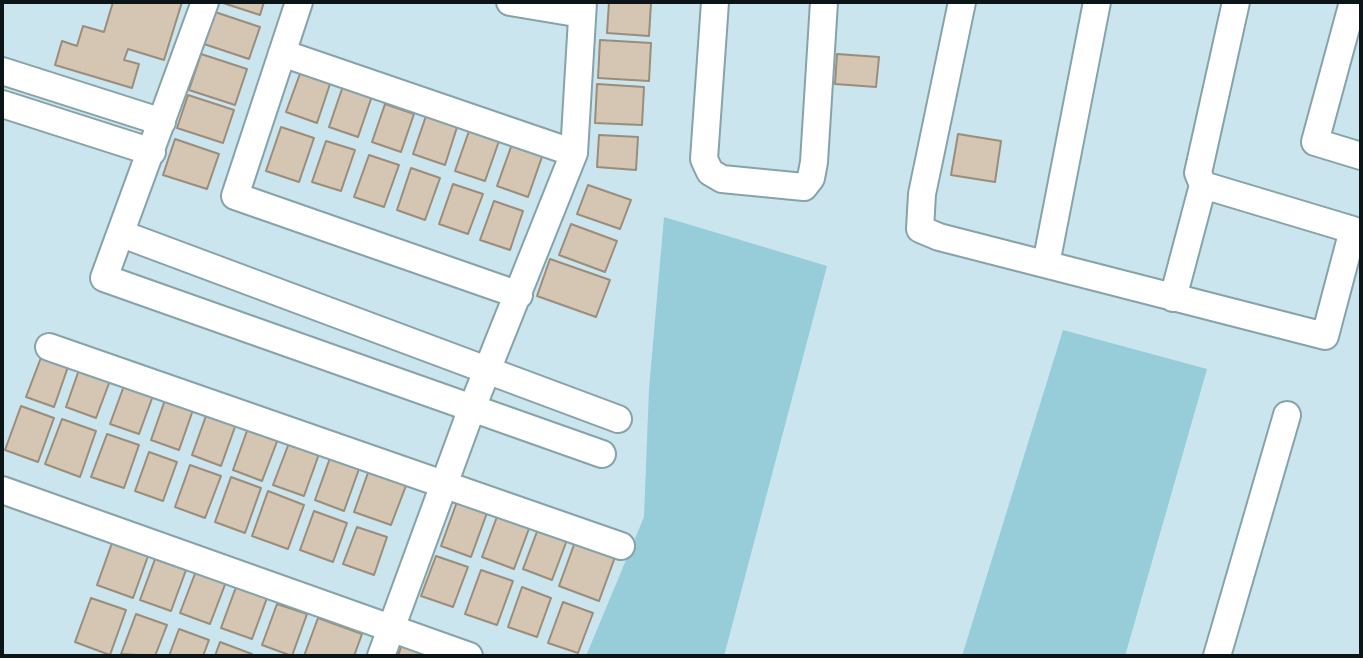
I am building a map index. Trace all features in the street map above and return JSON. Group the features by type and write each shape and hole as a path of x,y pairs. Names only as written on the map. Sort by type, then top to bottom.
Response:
{"street":[{"path":"205,2 104,278 602,454"},
{"path":"299,2 235,196 519,295"},
{"path":"380,656 472,408 574,153 583,8 510,2"},
{"path":"715,2 704,159 710,172 722,179 804,187 811,178 814,162 824,2"},
{"path":"962,2 918,223 920,229 939,237 1325,336 1353,230 1203,184"},
{"path":"1046,264 1097,2"},
{"path":"1173,298 1203,184 1198,173 1236,2"},
{"path":"1353,2 1315,142 1361,156"},
{"path":"282,53 574,153"},
{"path":"2,71 162,122"},
{"path":"2,104 152,152"},
{"path":"122,234 618,419"},
{"path":"49,347 621,545"},
{"path":"1217,656 1287,415"},
{"path":"2,490 469,656"}],"shaded area":[{"path":"664,217 827,266 724,656 586,656 644,517 649,389"},
{"path":"1063,330 1207,369 1125,656 962,656"}],"building":[{"path":"113,2 182,2 164,60 128,49 124,60 139,64 132,88 55,65 62,41 77,46 83,26 104,32"},
{"path":"220,2 264,2 260,15"},
{"path":"609,2 651,3 649,36 607,33"},
{"path":"215,12 260,27 249,59 204,44"},
{"path":"600,40 651,43 649,81 598,78"},
{"path":"201,54 247,69 235,105 189,90"},
{"path":"837,54 879,57 876,87 835,84"},
{"path":"301,71 331,81 317,123 286,112"},
{"path":"597,84 644,87 642,125 595,123"},
{"path":"343,86 372,96 358,137 329,127"},
{"path":"188,95 234,110 223,143 177,128"},
{"path":"385,104 414,114 401,152 372,142"},
{"path":"427,113 458,124 445,165 413,154"},
{"path":"281,127 314,138 299,182 266,171"},
{"path":"469,131 499,141 485,181 455,171"},
{"path":"958,134 1001,141 995,182 951,175"},
{"path":"599,135 638,137 636,170 597,167"},
{"path":"175,139 219,154 207,189 163,175"},
{"path":"326,141 355,150 341,191 312,182"},
{"path":"512,144 543,154 528,197 497,186"},
{"path":"369,155 399,165 384,207 354,197"},
{"path":"411,168 440,178 425,220 397,210"},
{"path":"453,184 483,194 468,234 439,224"},
{"path":"588,185 631,200 620,229 577,214"},
{"path":"494,201 523,211 510,250 480,240"},
{"path":"571,224 617,241 605,272 559,255"},
{"path":"550,259 610,280 596,317 537,296"},
{"path":"42,355 69,364 54,407 26,397"},
{"path":"80,367 111,378 96,418 66,407"},
{"path":"125,383 154,393 139,434 110,424"},
{"path":"165,400 193,410 179,450 151,440"},
{"path":"21,406 54,418 38,462 5,450"},
{"path":"207,413 236,424 221,466 192,455"},
{"path":"62,419 96,431 80,477 45,464"},
{"path":"248,428 278,439 262,481 233,470"},
{"path":"107,434 139,445 124,488 91,477"},
{"path":"289,443 319,454 304,496 273,485"},
{"path":"149,452 177,462 163,501 135,491"},
{"path":"330,458 359,469 344,511 315,500"},
{"path":"190,465 221,476 205,518 175,507"},
{"path":"369,470 407,483 391,525 354,512"},
{"path":"231,477 261,488 245,533 215,522"},
{"path":"268,491 304,505 288,549 252,536"},
{"path":"458,499 488,510 471,557 441,546"},
{"path":"314,511 347,523 333,562 300,550"},
{"path":"498,514 530,526 514,569 482,557"},
{"path":"357,527 387,537 374,575 343,564"},
{"path":"538,529 567,540 552,580 523,569"},
{"path":"575,542 615,557 599,601 559,586"},
{"path":"112,543 148,556 133,598 97,585"},
{"path":"436,556 468,567 453,607 421,596"},
{"path":"155,559 186,570 171,611 140,600"},
{"path":"481,570 513,581 497,625 465,614"},
{"path":"196,571 226,582 210,624 180,613"},
{"path":"236,587 267,598 252,639 221,628"},
{"path":"522,587 551,598 537,637 508,627"},
{"path":"91,598 126,610 110,655 75,642"},
{"path":"563,602 593,613 578,653 548,643"},
{"path":"277,604 307,614 292,656 262,645"},
{"path":"136,614 167,625 155,656 121,654"},
{"path":"318,618 362,634 354,656 304,656"},
{"path":"179,629 209,640 203,656 169,656"},
{"path":"403,641 445,656 398,656"},
{"path":"220,642 252,654 215,656"}]}
